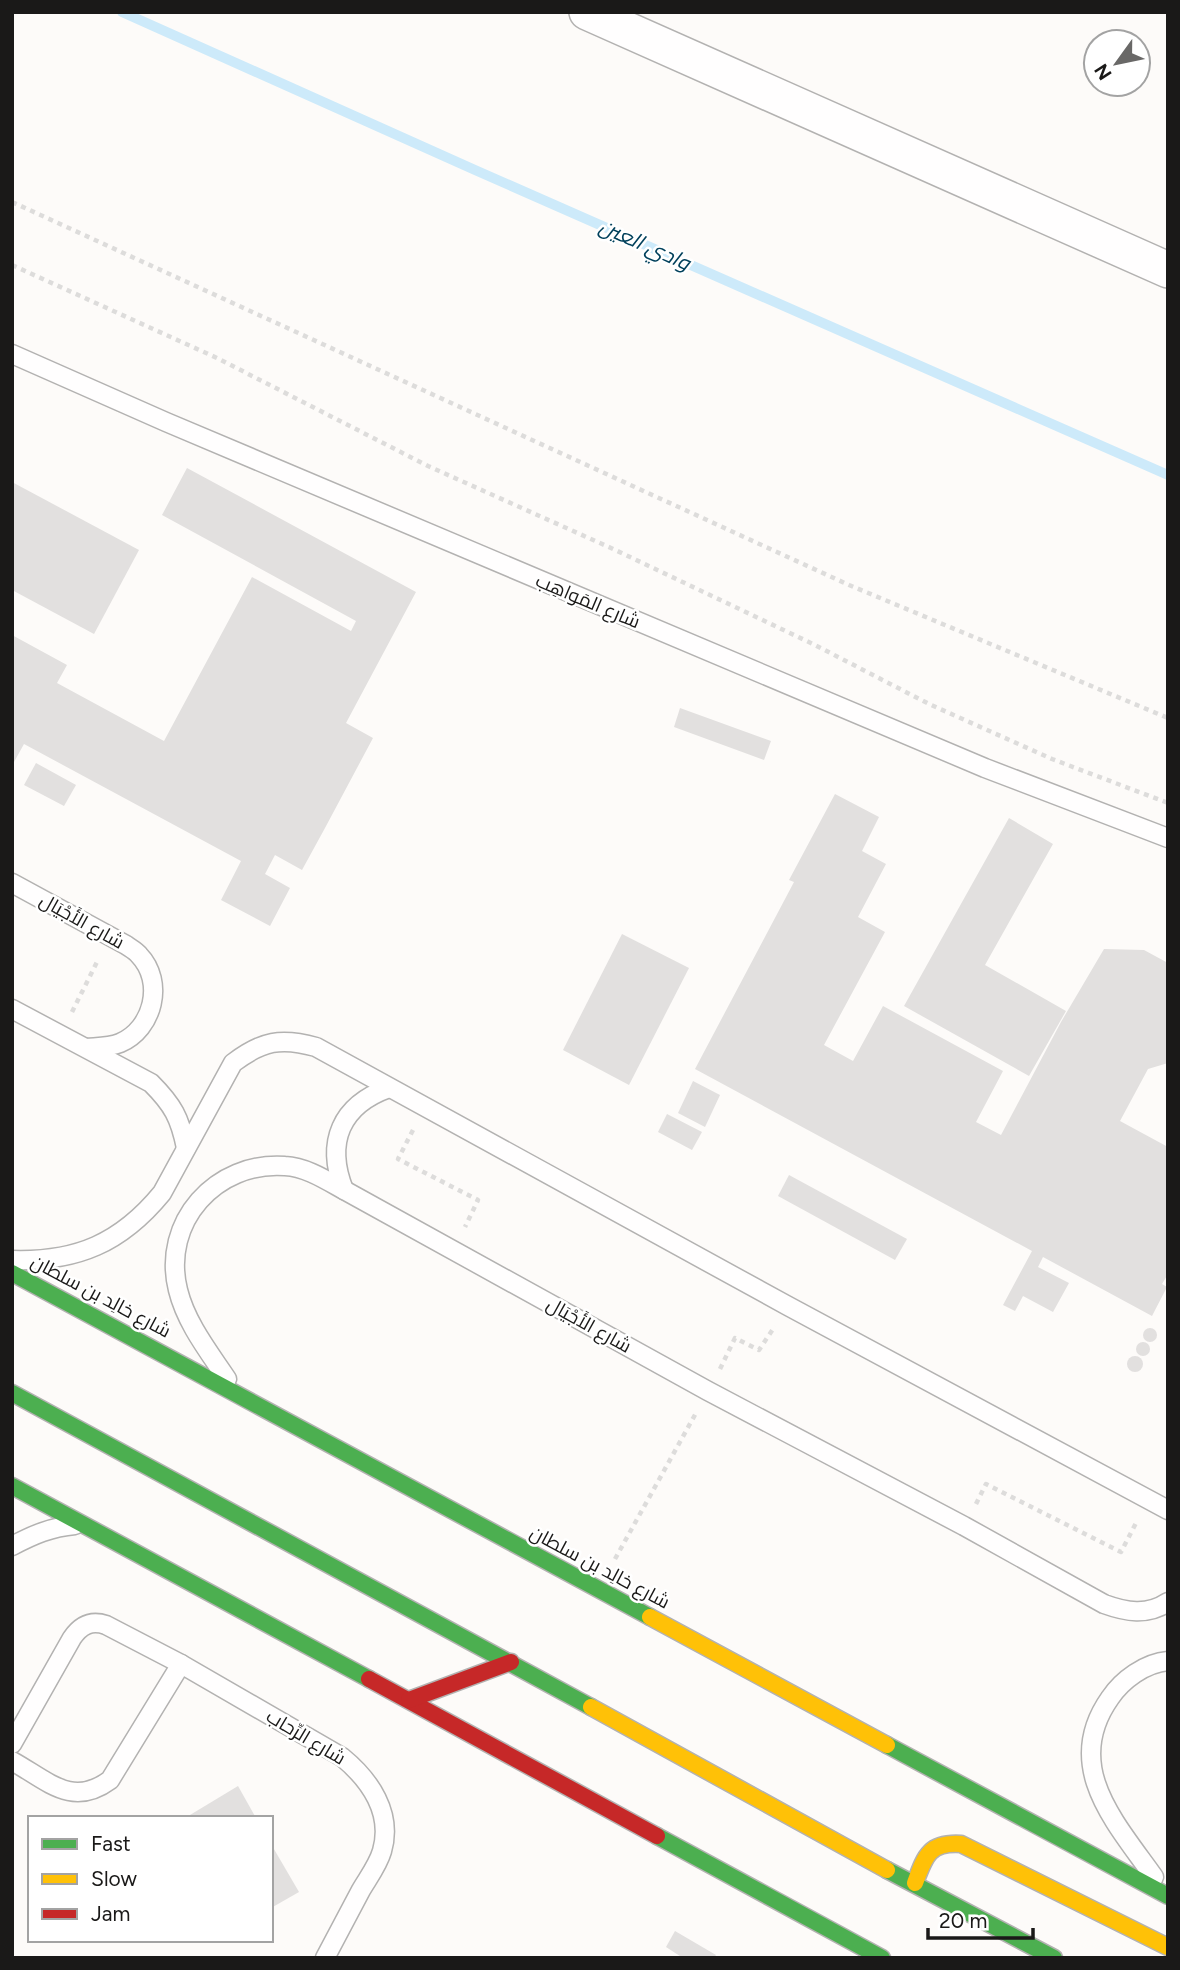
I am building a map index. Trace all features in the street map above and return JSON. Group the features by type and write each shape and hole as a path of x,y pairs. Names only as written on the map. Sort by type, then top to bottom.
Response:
{"main road":[{"name":"شارع خالِد بن سلطان","path":"12,1273 1167,1895"},
{"path":"12,1393 511,1662 816,1832 1054,1958"},
{"path":"12,1486 882,1958"},
{"path":"409,1700 511,1662"},
{"path":"915,1883 927,1854 936,1846 961,1844 1168,1947"}],"street":[{"path":"587,12 1168,270"}],"lane":[{"name":"شارع المَواهِب","path":"12,354 166,422 985,768 1168,838"},
{"name":"شارع الأَجْيَال","path":"12,883 110,936 140,956 145,963 154,988 146,1021 135,1034 120,1043 87,1048"},
{"path":"12,1009 151,1083 169,1101 181,1123 186,1148"},
{"path":"12,1260 50,1259 86,1251 128,1228 162,1193 233,1063 251,1050 272,1042 294,1041 316,1047 788,1306 1168,1510"},
{"path":"344,1190 337,1172 335,1154 345,1119 357,1105 372,1094 389,1088"},
{"name":"شارع الأَجْيَال","path":"234,1391 197,1333 178,1291 174,1267 177,1242 186,1219 200,1199 218,1182 240,1171 264,1165 288,1166 311,1172 1104,1604 1124,1611 1145,1612 1168,1602"},
{"path":"12,1546 57,1527 81,1524"},
{"name":"شارع الرِّحاب","path":"12,1744 72,1638 86,1624 96,1622 181,1664 342,1757 359,1771 372,1788 381,1808 384,1830 382,1852 325,1958"},
{"path":"1167,1895 1110,1814 1097,1790 1090,1764 1096,1724 1101,1711 1116,1689 1137,1672 1168,1661"},
{"path":"12,1761 60,1789 78,1794 96,1791 110,1780 181,1664"}],"path":[{"path":"12,202 849,585 1168,718"},
{"path":"12,265 217,358 428,466 611,548 788,632 929,704 1052,758 1168,803"},
{"path":"60,1034 110,936"},
{"path":"425,1107 398,1160 478,1200 454,1250"},
{"path":"598,1590 709,1391 735,1338 759,1350 788,1306"},
{"path":"964,1526 986,1484 1121,1552 1148,1499"}],"building":[{"path":"187,468 416,592 346,723 373,738 325,828 302,870 275,855 265,874 290,888 270,926 221,900 241,861 24,744 14,762 12,761 12,635 67,665 57,683 164,741 252,577 351,631 356,621 162,515"},
{"path":"12,482 139,550 94,634 12,590"},
{"path":"680,708 771,741 764,760 674,727"},
{"path":"36,763 76,785 64,806 24,785"},
{"path":"835,794 879,817 862,851 886,864 858,917 885,932 824,1045 853,1061 883,1006 1003,1071 976,1122 1001,1135 1061,1022 1104,949 1144,950 1168,963 1168,1063 1148,1069 1120,1121 1168,1147 1168,1274 1162,1284 1167,1287 1152,1316 1043,1257 1038,1267 1069,1283 1053,1312 1023,1296 1015,1311 1003,1305 1032,1251 695,1069 794,882 789,880"},
{"path":"1009,818 1053,844 985,965 1066,1011 1029,1076 904,1006"},
{"path":"622,934 689,968 629,1085 563,1050"},
{"path":"693,1081 720,1095 705,1127 678,1113"},
{"path":"667,1114 702,1132 692,1150 658,1132"},
{"path":"789,1175 907,1239 895,1260 778,1196"},
{"path":"1147,1328 1153,1328 1157,1335 1153,1342 1147,1342 1143,1338 1143,1332"},
{"path":"1140,1342 1146,1342 1150,1349 1146,1356 1140,1356 1136,1352 1136,1346"},
{"path":"1132,1356 1138,1356 1143,1364 1141,1370 1132,1372 1127,1367 1127,1361"},
{"path":"238,1786 255,1816 188,1816"},
{"path":"273,1847 299,1892 273,1907"},
{"path":"675,1931 716,1955 714,1958 683,1958 666,1947"}],"waterway":[{"name":"وادي العين","path":"122,12 1168,475"}],"traffic: fast":[{"path":"12,1273 650,1617"},
{"path":"12,1393 591,1707"},
{"path":"12,1486 369,1679"},
{"path":"887,1745 1168,1896"},
{"path":"657,1836 882,1958"},
{"path":"887,1870 1054,1958"}],"traffic: slow":[{"path":"650,1617 887,1745"},
{"path":"591,1707 887,1870"},
{"path":"915,1883 922,1865 935,1848 961,1844 1168,1947"}],"traffic: jam":[{"path":"409,1700 511,1662"},
{"path":"369,1679 657,1836"}]}
